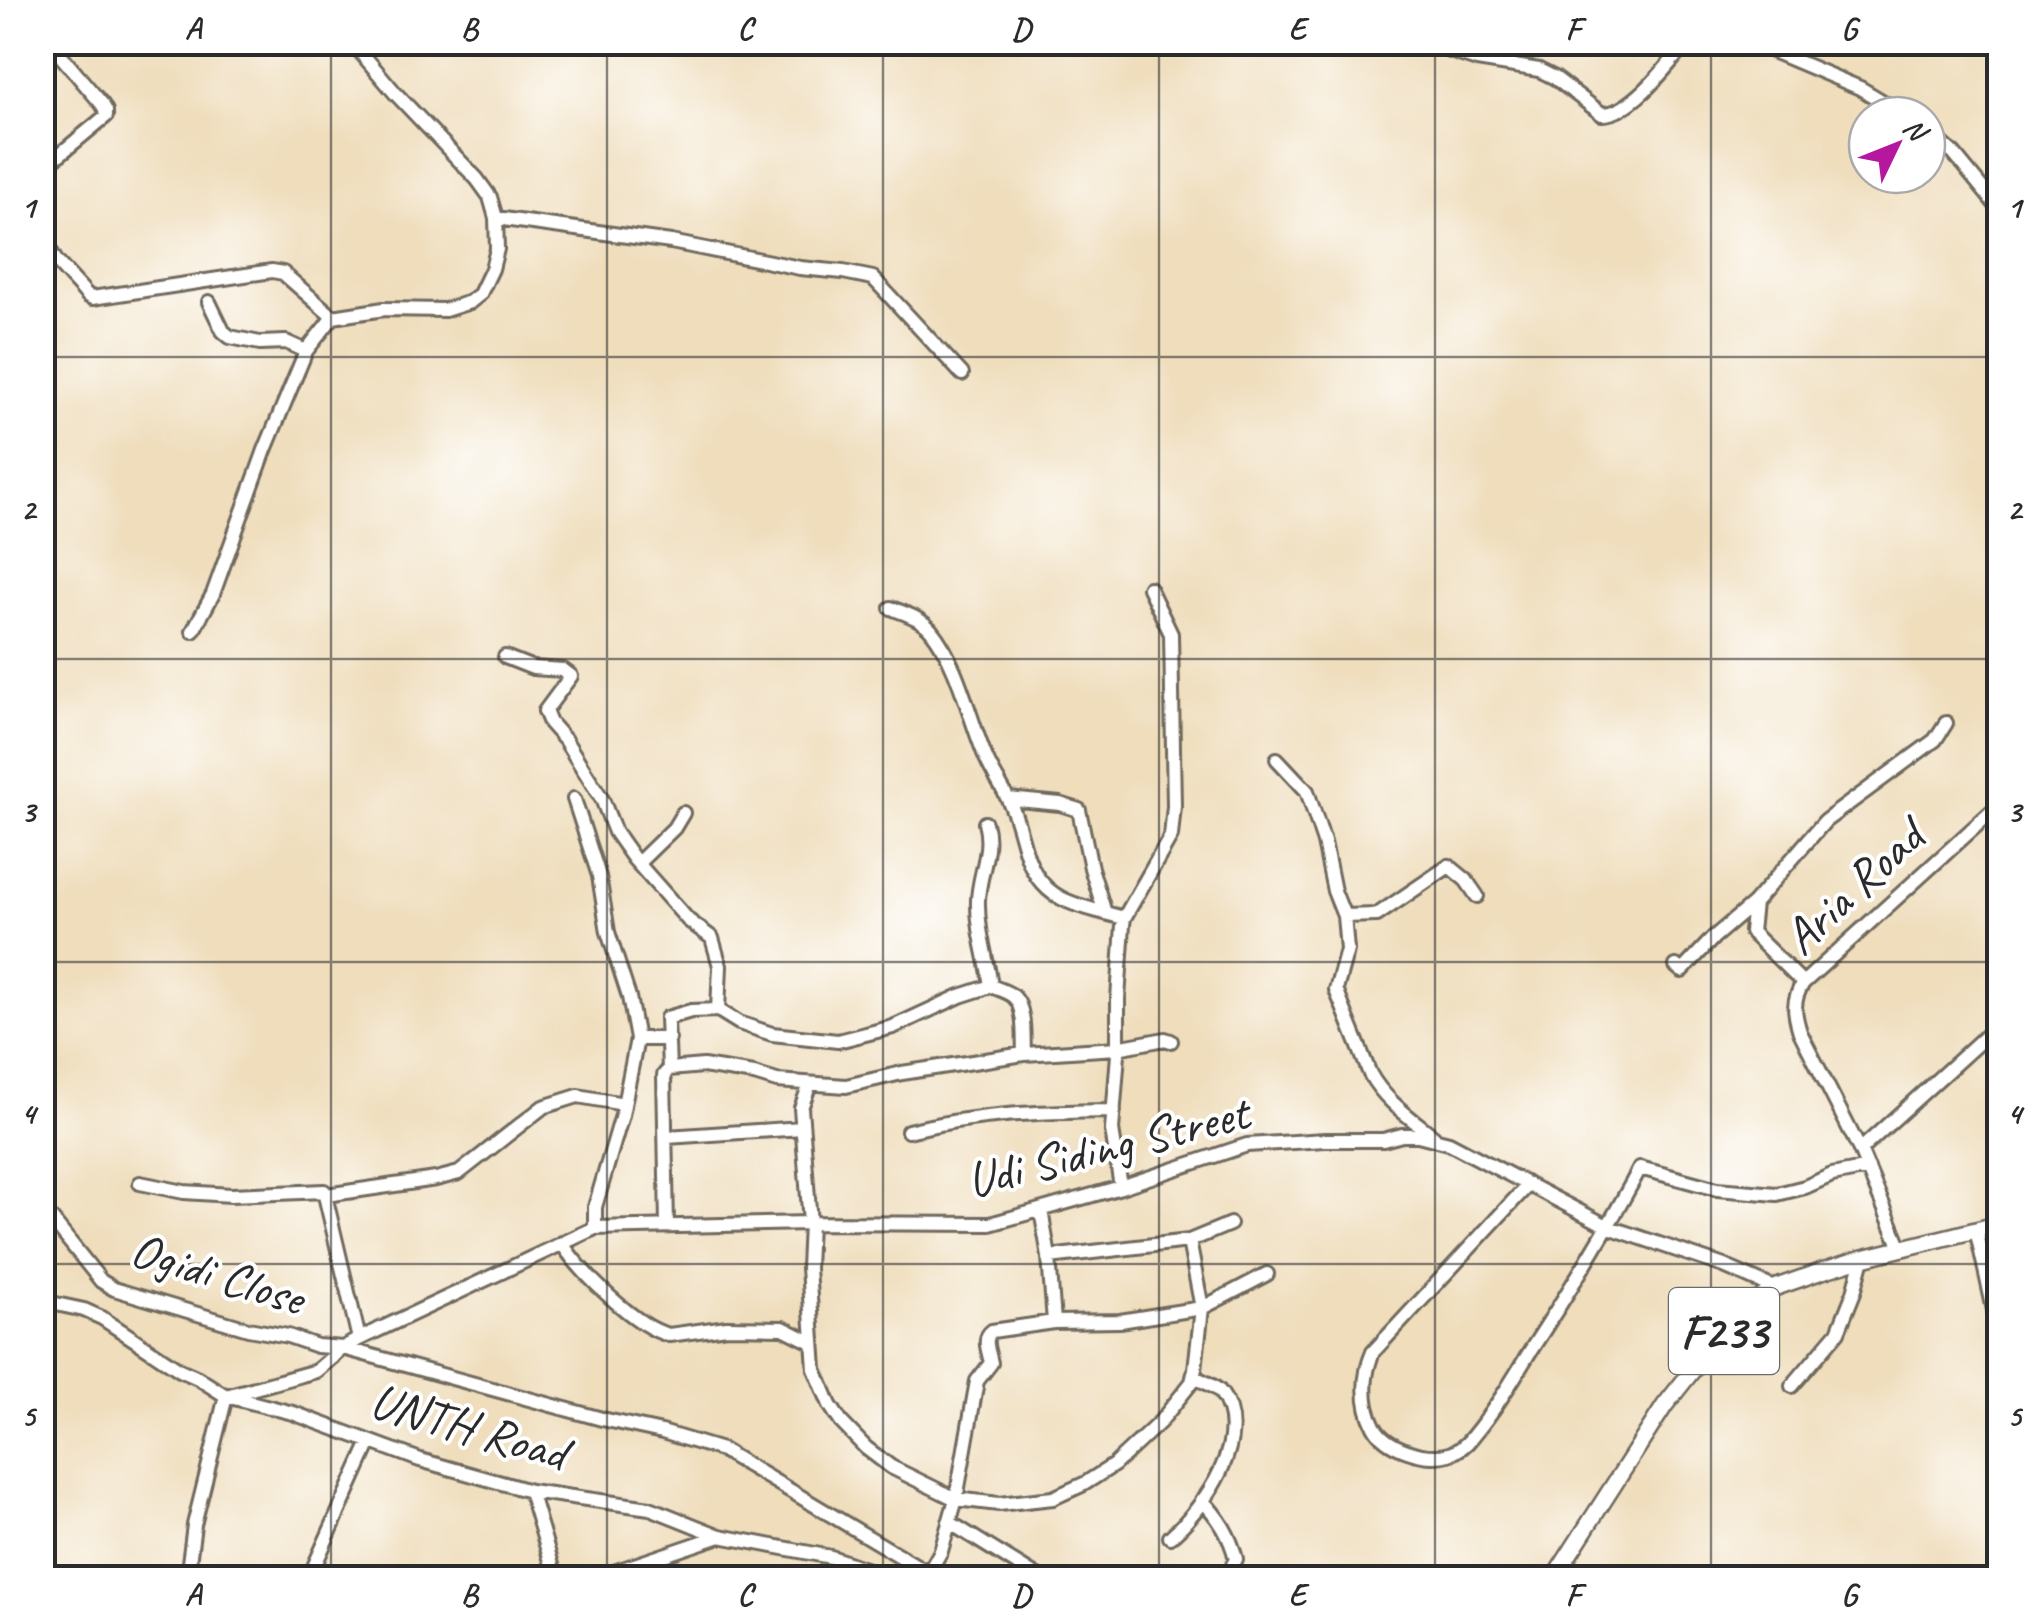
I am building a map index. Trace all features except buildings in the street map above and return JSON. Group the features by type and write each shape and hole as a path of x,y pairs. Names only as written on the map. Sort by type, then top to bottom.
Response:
{"main road":[{"name":"F233","path":"1554,1578 1632,1454 1683,1382 1728,1328 1774,1288 1863,1258 2000,1224"}],"street":[{"path":"42,169 106,116 102,104 49,42"},
{"path":"194,632 213,594 306,351 332,316 384,310 445,310 470,302 480,294 492,270 497,249 496,218 490,197 352,42"},
{"path":"1442,48 1477,60 1539,70 1602,114 1610,115 1626,107 1688,42"},
{"path":"1750,42 1872,95"},
{"path":"1947,148 2000,210"},
{"path":"496,218 671,242 873,278 962,374"},
{"path":"42,236 56,261 92,298 272,270 283,273 332,316"},
{"path":"208,302 230,337 260,343 286,342 306,351"},
{"path":"1121,1187 1112,1130 1124,918 1170,836 1174,806 1172,634 1150,588"},
{"path":"890,608 917,619 934,633 1044,886 1079,906 1124,918"},
{"path":"505,657 533,668 563,670 571,676 545,711 602,799 615,832 638,864 688,920 712,938 720,966 718,1010"},
{"path":"1676,966 1682,971 1754,903 1825,821 1935,740 1946,723"},
{"path":"1276,759 1307,790 1324,842 1334,891 1344,916 1347,950 1336,990 1370,1074 1377,1088 1395,1106 1436,1139"},
{"path":"1008,798 1079,810 1105,913"},
{"path":"574,799 599,876 608,932 630,997 637,1039 624,1104 595,1208 595,1228"},
{"name":"Aria Road","path":"1901,1248 1860,1150 1800,1032 1794,1002 1803,983 2000,804"},
{"path":"638,864 674,828 683,813"},
{"path":"986,823 988,853 978,902 992,986"},
{"path":"1344,916 1377,915 1449,866 1477,896"},
{"path":"1754,903 1750,932 1803,983"},
{"path":"668,1225 664,1076 669,1069 670,1016 691,1010 718,1010 772,1034 838,1041 892,1027 992,986 1013,995 1019,1006 1024,1054"},
{"path":"1860,1150 2000,1023"},
{"path":"637,1039 669,1039"},
{"path":"669,1069 703,1066 777,1081 846,1086 1024,1054 1171,1041"},
{"path":"810,1084 801,1108 815,1369 841,1422 866,1448 892,1467 956,1499 999,1504 1053,1498 1114,1465 1170,1410 1194,1377 1202,1308 1188,1241"},
{"path":"326,1195 436,1180 460,1172 543,1107 578,1096 624,1104"},
{"path":"908,1131 951,1120 1010,1113 1114,1110"},
{"path":"666,1137 802,1128"},
{"name":"Udi Siding Street","path":"226,1396 316,1371 359,1339 595,1228 990,1224 1121,1187 1247,1145 1383,1140 1402,1135 1436,1139 1470,1152 1609,1227 1724,1266 1774,1288"},
{"path":"1528,1185 1373,1352 1364,1381 1368,1411 1374,1428 1386,1441 1442,1456 1461,1448 1473,1436 1609,1227 1640,1168 1717,1189 1776,1194 1832,1175 1868,1168"},
{"path":"140,1183 184,1192 231,1194 321,1190 326,1195 359,1339"},
{"name":"Ogidi Close","path":"42,1207 100,1280 114,1289 248,1329 342,1348 722,1450 933,1575"},
{"path":"1041,1210 1054,1322"},
{"path":"1048,1258 1188,1241 1230,1224"},
{"path":"1976,1229 2000,1337"},
{"path":"562,1243 572,1260 623,1308 660,1333 727,1327 783,1328 812,1342"},
{"path":"1792,1386 1838,1332 1863,1258"},
{"path":"933,1575 956,1499 977,1382 991,1363 988,1334 1054,1322 1120,1322 1202,1308 1267,1274"},
{"name":"UNTH Road","path":"42,1301 102,1318 226,1396 292,1414 453,1471 530,1492 650,1508 720,1536 831,1557 891,1578"},
{"path":"1170,1538 1192,1516 1231,1445 1232,1416 1220,1390 1194,1377"},
{"path":"187,1578 194,1525 226,1396"},
{"path":"309,1578 370,1442"},
{"path":"530,1492 556,1578"},
{"path":"1202,1500 1231,1539 1236,1559 1226,1578"},
{"path":"949,1522 1039,1578"},
{"path":"596,1578 720,1536"}]}
